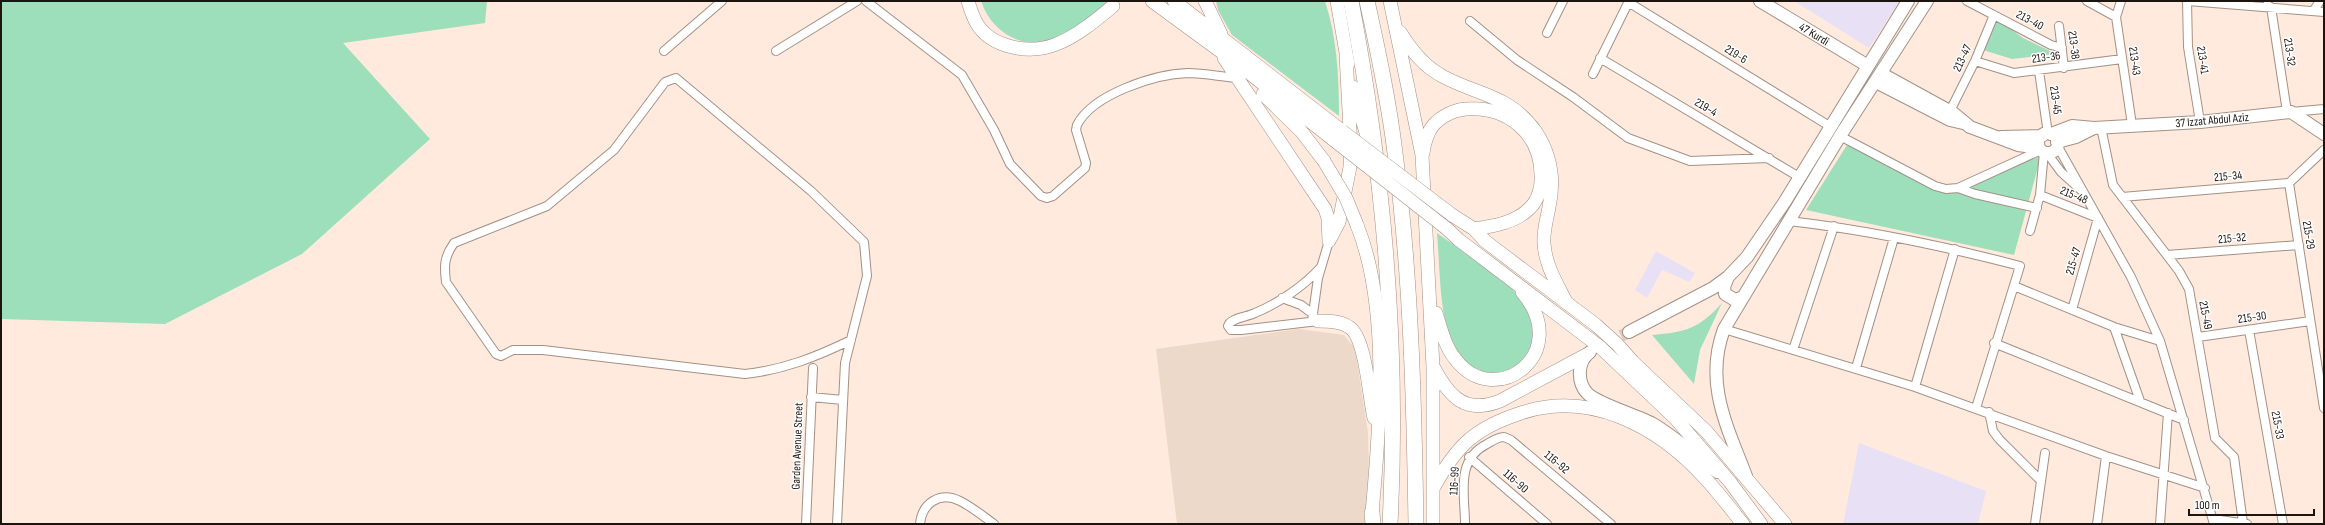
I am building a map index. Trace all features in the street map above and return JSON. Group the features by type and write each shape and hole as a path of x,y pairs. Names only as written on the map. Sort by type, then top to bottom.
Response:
{"highway":[{"path":"1351,1 1366,86 1377,165 1391,317 1394,433 1390,524"},
{"path":"1367,1 1385,85 1395,152 1405,256 1413,368 1416,524"}],"main road":[{"path":"968,1 977,25 986,34 1008,46 1024,49 1040,49 1055,45 1091,24 1112,6"},
{"path":"1152,1 1223,46"},
{"path":"1174,1 1223,46 1339,136 1459,240 1510,277 1600,347 1676,419 1730,482 1761,524"},
{"path":"1205,1 1223,46 1326,209 1329,241"},
{"path":"1330,1 1343,29"},
{"path":"1329,241 1339,222 1350,168 1351,148 1346,55 1343,29 1337,1"},
{"path":"1390,1 1396,26 1402,67 1422,155 1434,367 1433,524"},
{"name":"47 Kurdi","path":"1764,2 1868,66"},
{"path":"1908,2 1908,10 1911,12 1924,6"},
{"path":"1629,332 1705,293 1728,277 1747,257 1800,177 1908,2"},
{"path":"1747,477 1724,420 1717,388 1715,374 1717,352 1724,330 1742,297 1840,136 1879,78 1899,42 1924,6"},
{"path":"1396,26 1408,45 1422,62 1443,77 1506,102 1524,116 1536,133 1548,153 1553,181 1544,233 1547,262 1566,304"},
{"path":"1887,34 1896,33 1899,42"},
{"path":"1346,55 1359,111 1377,165"},
{"path":"1242,75 1339,136 1474,229 1485,241 1617,344 1633,362 1706,431 1747,477 1785,524"},
{"path":"1242,75 1261,91 1300,131 1324,161 1346,198 1369,260 1377,317 1379,437 1372,520"},
{"name":"37 Izzat Abdul Aziz","path":"1879,78 1950,111 1963,123"},
{"name":"37 Izzat Abdul Aziz","path":"1879,78 1950,120 1963,123 1982,132 2001,137 2018,145 2043,151"},
{"path":"1422,155 1429,132 1444,116 1457,110 1481,108 1500,113 1515,122 1530,137 1541,159 1542,181 1539,192 1530,208 1511,220 1497,226 1474,229"},
{"path":"2289,112 2324,134"},
{"name":"37 Izzat Abdul Aziz","path":"2001,137 2051,138 2072,126 2097,128 2200,122 2289,112"},
{"path":"2051,138 2054,151 2043,151 2038,141 2051,138"},
{"path":"1430,287 1446,344 1456,361 1480,377 1490,379 1510,377 1524,369 1534,358 1541,334 1539,322 1531,302 1510,277"},
{"path":"1728,277 1724,287 1725,294 1735,300 1742,297"},
{"path":"1315,319 1345,325 1352,330 1357,337 1369,400 1379,437"},
{"path":"1434,367 1445,388 1453,397 1472,405 1486,406 1500,401 1588,354"},
{"path":"1588,354 1581,365 1580,377 1583,387 1589,395 1653,424 1730,482"},
{"path":"1434,489 1456,451 1466,440 1490,424 1527,411 1565,405 1585,406 1606,410 1630,421 1671,447 1705,478 1743,524"}],"street":[{"path":"664,51 722,1"},
{"path":"776,52 857,1"},
{"path":"866,1 962,75 994,130 1010,164 1041,196 1047,198 1053,196 1085,168 1086,163 1076,130 1077,125 1097,103 1148,80 1188,74 1242,75"},
{"path":"1548,33 1563,1"},
{"path":"1593,74 1629,1"},
{"name":"219-6","path":"1629,1 1831,127"},
{"name":"213-40","path":"1967,1 2051,45 2062,48"},
{"path":"2087,1 2116,17"},
{"name":"213-43","path":"2121,1 2116,17 2132,125"},
{"path":"2187,1 2324,12"},
{"name":"213-41","path":"2187,1 2188,47 2200,122"},
{"path":"2259,1 2271,7"},
{"path":"2314,10 2320,1"},
{"name":"213-32","path":"2271,7 2289,112"},
{"name":"213-47","path":"1950,111 1975,61 1994,15"},
{"path":"1470,21 1517,60 1573,97 1628,138 1690,162 1769,158"},
{"name":"213-38","path":"2059,26 2064,68"},
{"name":"219-4","path":"1600,58 1800,177"},
{"name":"213-36","path":"1975,61 2014,73 2064,68 2122,59"},
{"name":"213-45","path":"2039,71 2051,138"},
{"path":"837,524 845,363 867,276 864,242 811,191 676,78 665,82 614,150 547,206 454,243 446,254 444,268 446,282 496,354 501,356 513,350 543,350 745,374 771,371 809,360 850,340"},
{"path":"2289,112 2324,109"},
{"name":"215-49","path":"2097,128 2113,185 2167,255 2189,290 2215,438 2234,457 2246,523"},
{"path":"1840,136 1935,186 1946,189 1958,188 2043,151"},
{"path":"2051,138 2074,172 2081,191 2131,277 2160,341 2214,522 2246,523"},
{"path":"2289,184 2324,150"},
{"path":"2043,151 2061,172 2081,191"},
{"path":"2030,231 2040,195 2043,151"},
{"name":"215-34","path":"2122,197 2289,184"},
{"name":"215-29","path":"2289,184 2324,406"},
{"path":"1958,188 1975,194 2037,208"},
{"name":"215-48","path":"2040,195 2098,218"},
{"name":"215-47","path":"2072,310 2098,218"},
{"path":"1789,221 1834,226 1955,249 2020,266 1994,344 1976,408"},
{"path":"1793,350 1834,226"},
{"path":"1856,368 1894,238"},
{"path":"1315,319 1321,267 1329,241"},
{"name":"215-32","path":"2167,255 2299,245"},
{"path":"1915,386 1955,249"},
{"path":"1315,319 1241,330 1232,330 1228,328 1228,323 1231,320 1256,313 1282,298 1303,284 1321,267"},
{"path":"2014,286 2114,327 2160,341"},
{"path":"1282,298 1301,305 1315,319"},
{"name":"215-30","path":"2198,337 2310,321"},
{"path":"2114,327 2140,401"},
{"path":"1724,330 1915,386 2106,456 2164,473 2205,488"},
{"name":"215-33","path":"2249,330 2283,524"},
{"path":"1994,344 2140,401 2184,420"},
{"name":"Garden Avenue Street","path":"806,524 813,368"},
{"path":"811,397 842,400"},
{"path":"1989,412 1993,431 1999,439 2040,480"},
{"path":"2160,524 2168,413"},
{"name":"116-92","path":"1482,446 1500,437 1511,440 1611,524"},
{"name":"116-99","path":"1463,523 1464,472 1469,457 1482,446"},
{"path":"2035,524 2044,453"},
{"path":"2097,524 2106,456"},
{"name":"116-90","path":"1469,457 1547,524"},
{"path":"920,524 922,512 927,504 936,500 947,498 960,501 994,524"}],"shaded area":[{"path":"1794,1 1900,1 1869,48"},
{"path":"1656,251 1695,273 1689,282 1662,270 1647,298 1635,290"},
{"path":"1299,329 1344,335 1355,348 1368,433 1369,474 1366,524 1177,524 1156,349"},
{"path":"1859,443 1986,491 1978,524 1843,524"}],"green space":[{"path":"1,1 487,1 485,23 343,43 430,139 302,254 165,324 1,319"},
{"path":"981,1 1109,1 1062,36 1049,41 1037,43 1025,42 1013,38 1003,32 986,13"},
{"path":"1216,1 1325,1 1335,43 1339,116 1232,35 1218,10"},
{"path":"1996,18 2023,38 2056,54 2012,59 1983,50"},
{"path":"1847,145 1946,189 2041,156 2014,255 1806,210"},
{"path":"1437,233 1495,274 1515,292 1522,301 1532,323 1533,343 1525,358 1512,368 1496,373 1479,370 1463,360 1451,341 1442,302"},
{"path":"1722,303 1700,350 1694,384 1652,335 1691,328 1706,319"}],"tunnel":[{"path":"1605,344 1629,332"}]}
